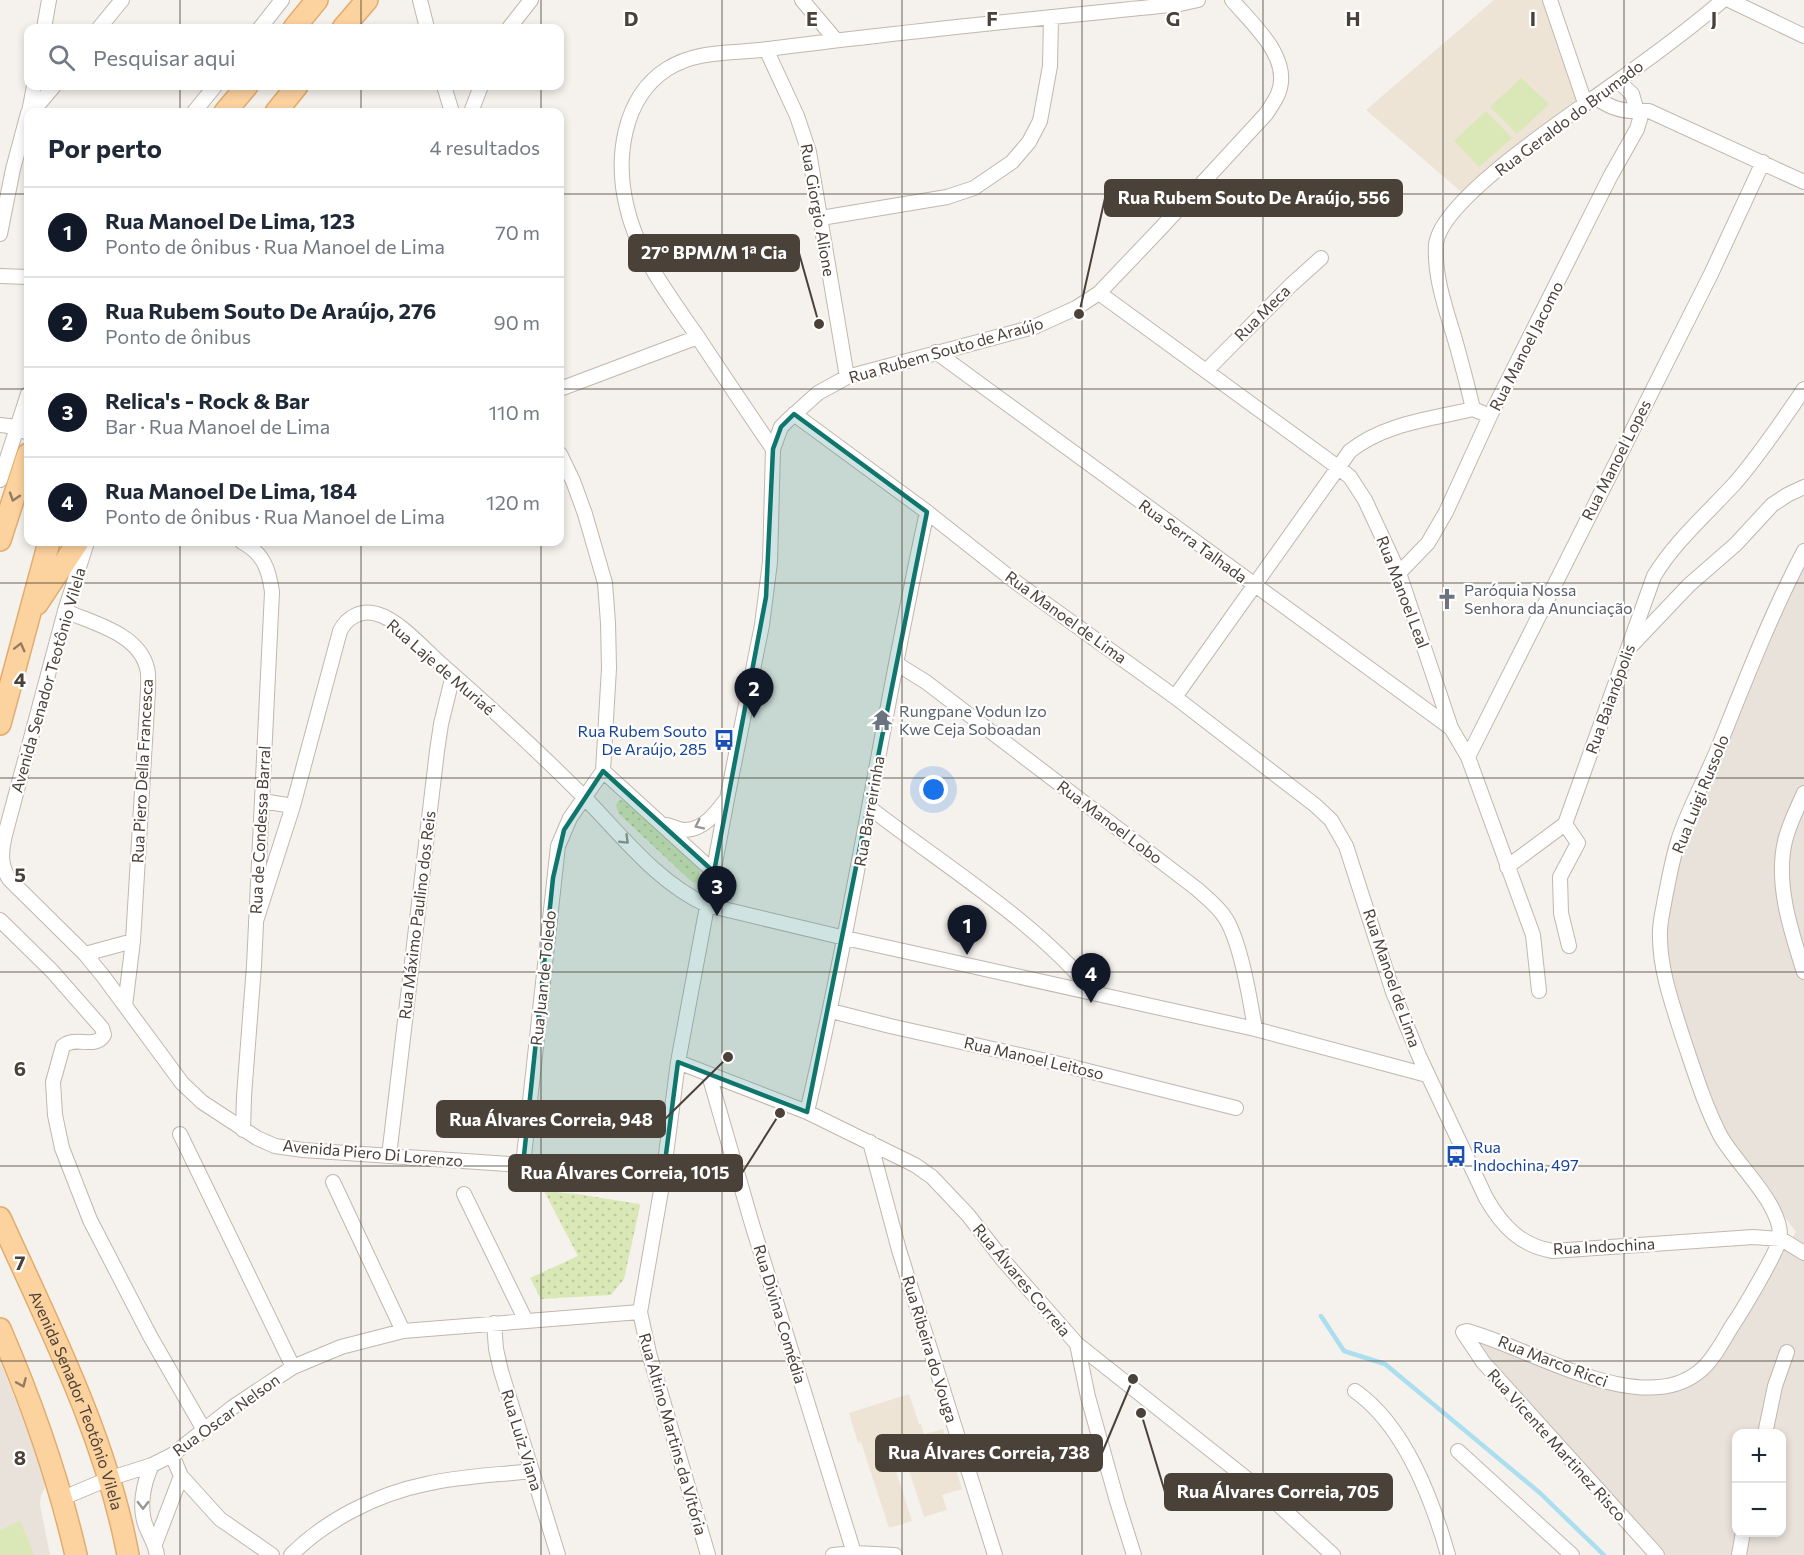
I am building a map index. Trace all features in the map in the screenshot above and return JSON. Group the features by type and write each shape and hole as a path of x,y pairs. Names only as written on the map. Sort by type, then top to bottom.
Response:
{"main road":[{"path":"297,24 317,0"},
{"path":"347,24 367,0"},
{"path":"228,108 244,90"},
{"path":"279,108 294,90"},
{"path":"0,540 24,466"},
{"name":"Avenida Senador Teotônio Vilela","path":"0,724 48,546"},
{"path":"28,617 75,546"},
{"name":"Avenida Senador Teotônio Vilela","path":"0,1218 57,1343 85,1413 108,1479 128,1555"},
{"path":"0,1329 31,1404 63,1498 76,1555"}],"street":[{"path":"45,24 50,0"},
{"path":"102,24 122,0"},
{"path":"263,24 282,0"},
{"path":"420,0 426,24"},
{"path":"512,24 531,0"},
{"path":"802,0 835,39"},
{"path":"772,449 646,258 631,222 622,176 622,157 627,123 650,82 666,69 696,57 719,52 766,49 835,39 1051,18 1198,0"},
{"name":"Rua Rubem Souto de Araújo","path":"640,1312 662,1185 678,1062 766,597 770,562 772,449 781,427 818,393 848,377 1034,327 1076,308 1099,292 1266,114 1279,93 1281,72 1278,60 1269,44 1232,0"},
{"path":"1550,0 1590,100 1627,112 1649,111 1804,182"},
{"name":"Rua Geraldo do Brumado","path":"1473,409 1442,297 1436,244 1440,231 1448,218 1472,192 1543,133 1618,81 1723,0"},
{"path":"1729,0 1804,36"},
{"path":"821,218 947,197 974,188 1012,162 1029,142 1040,121 1050,66 1051,18"},
{"name":"Rua Giorgio Alione","path":"766,49 803,131 809,152 848,377"},
{"path":"1618,81 1632,94 1639,111"},
{"path":"30,108 33,90"},
{"path":"35,108 51,90"},
{"path":"197,108 212,90"},
{"path":"445,90 451,108"},
{"path":"473,108 479,90"},
{"name":"Rua Manoel Jacomo","path":"1400,573 1428,543 1446,512 1490,416 1610,177 1637,129 1639,111"},
{"path":"0,234 13,169 24,132"},
{"name":"Rua Manoel Lopes","path":"1468,757 1711,274 1763,162"},
{"name":"Rua Meca","path":"1206,371 1321,258"},
{"path":"0,276 24,277"},
{"name":"Rua Manoel Leal","path":"1099,292 1339,468 1350,477 1365,500 1400,573 1451,728 1468,757 1533,935 1539,992"},
{"path":"564,388 698,337"},
{"name":"Rua Serra Talhada","path":"936,352 1451,728"},
{"name":"Rua Baianópolis","path":"1565,824 1654,576 1678,542 1738,479 1804,388"},
{"path":"1175,697 1350,451 1387,430 1411,422 1473,409 1490,416"},
{"name":"Rua Manoel de Lima","path":"794,414 1013,579 1175,697 1315,805 1331,820 1349,852 1393,992 1427,1075"},
{"path":"0,425 23,430 0,480"},
{"path":"564,463 585,514 604,583 609,668 603,771 714,873"},
{"path":"1627,650 1671,607 1689,585 1736,544 1772,505 1804,487"},
{"name":"Rua Barreirinha","path":"807,1112 831,1011 927,512"},
{"name":"Avenida Senador Teotônio Vilela","path":"1,854 66,611 86,546"},
{"name":"Rua de Condessa Barral","path":"243,1130 272,592 266,564 251,546"},
{"name":"Rua Luigi Russolo","path":"1781,1239 1778,1221 1766,1199 1725,1144 1712,1119 1670,995 1659,932 1678,840 1804,551"},
{"name":"Rua Piero Della Francesca","path":"66,611 104,627 128,641 139,650 147,669 148,691 133,941 125,1006"},
{"name":"Rua Laje de Muriaé","path":"256,921 293,806 340,631 344,623 351,618 367,612 390,619 585,798 675,887 707,905"},
{"name":"Rua Manoel Lobo","path":"897,664 926,682 1197,889 1219,909 1233,934 1255,1029"},
{"name":"Rua Máximo Paulino dos Reis","path":"388,1156 437,751 453,675"},
{"name":"Rua Juan de Toledo","path":"524,1166 558,846 570,818 603,771"},
{"path":"1804,794 1785,840 1783,866 1786,909 1804,972"},
{"path":"663,824 685,830 692,828 710,819 727,799"},
{"path":"262,801 293,806"},
{"path":"870,808 1018,919 1066,962 1093,992"},
{"path":"1507,867 1565,824 1578,843 1560,877 1561,913 1569,946"},
{"name":"Avenida Piero Di Lorenzo","path":"1,854 2,867 9,879 85,954 182,1083 202,1102 243,1130 275,1146 303,1150 524,1166 662,1185"},
{"name":"Rua Manoel de Lima","path":"707,905 1255,1029 1427,1075"},
{"path":"0,920 52,971 102,1028 104,1035 101,1040 72,1041 63,1046 53,1082 55,1115 62,1148 96,1230 150,1336 204,1430"},
{"path":"85,954 133,941"},
{"name":"Rua Manoel Leitoso","path":"831,1011 1071,1066 1236,1108"},
{"name":"Rua Álvares Correia","path":"678,1062 807,1112 915,1165 932,1178 968,1215 1003,1260 1077,1344 1270,1497 1333,1555"},
{"name":"Rua Divina Comédia","path":"709,1074 752,1224 854,1553"},
{"name":"Rua Indochina","path":"1427,1075 1497,1218 1518,1238 1532,1246 1553,1251 1715,1239 1781,1239"},
{"path":"180,1134 293,1366"},
{"name":"Rua Ribeira do Vouga","path":"870,1143 899,1250 995,1555"},
{"path":"333,1182 403,1331"},
{"path":"464,1194 526,1321"},
{"path":"1781,1239 1804,1254"},
{"name":"Rua Marco Ricci","path":"1464,1331 1492,1338 1600,1381 1630,1387 1658,1387 1681,1381 1701,1370 1717,1349 1743,1309 1781,1239"},
{"name":"Rua Oscar Nelson","path":"63,1498 108,1479 152,1465 172,1455 243,1400 293,1366 341,1347 403,1331 640,1312"},
{"name":"Rua Altino Martins da Vitória","path":"640,1312 649,1353 708,1555"},
{"name":"Rua Luiz Viana","path":"494,1323 501,1371 558,1555"},
{"name":"Rua Vicente Martinez Risco","path":"1464,1331 1464,1335 1483,1362 1657,1555"},
{"path":"1077,1344 1088,1397 1134,1555"},
{"path":"1766,1429 1775,1386 1787,1352"},
{"path":"1355,1391 1388,1422 1408,1454 1432,1508 1448,1555"},
{"path":"1458,1451 1572,1555"},
{"path":"172,1455 181,1476 220,1519 272,1555"},
{"path":"152,1465 146,1476 142,1502 144,1520 156,1550"},
{"path":"291,1555 323,1528 387,1496 424,1484 466,1477 532,1471"},
{"path":"156,1550 181,1476"},
{"path":"1739,1555 1742,1537"},
{"path":"833,1555 854,1553 895,1555"}],"highlighted area":[{"path":"794,414 927,512 807,1112 678,1062 662,1185 523,1165 553,878 564,830 603,771 714,872 766,597 773,449 781,427"}],"shaded area":[{"path":"1494,0 1546,0 1578,98 1465,195 1366,110"},
{"path":"1804,546 1804,1555 1660,1555 1484,1360 1474,1340 1630,1390 1701,1372 1796,1232 1727,1138 1719,1120 1678,1003 1665,937 1685,837"},
{"path":"0,1361 34,1447 46,1485 41,1495 40,1505 50,1555 0,1555"},
{"path":"909,1394 924,1434 943,1429 962,1489 942,1495 947,1510 924,1517 899,1439 887,1443 912,1521 889,1528 861,1442 858,1443 849,1413"}],"green space":[{"path":"1521,78 1549,104 1517,134 1490,107"},
{"path":"1486,111 1512,138 1479,167 1454,141"},
{"path":"619,800 626,801 699,867 700,880 698,883 692,882 619,814 616,805"},
{"path":"544,1191 639,1204 624,1279 611,1295 541,1299 530,1278 578,1256"},
{"path":"20,1521 34,1555 0,1555 0,1530"}],"waterway":[{"path":"1321,1316 1344,1351 1385,1364 1540,1493 1604,1555"}],"place":[{"name":"Rua Rubem Souto De Araújo, 556","path":"1079,314"},
{"name":"27º BPM/M 1ª Cia","path":"819,324"},
{"name":"Paróquia Nossa Senhora da Anunciação","path":"1447,599"},
{"name":"Rua Rubem Souto De Araújo, 276","path":"754,718"},
{"name":"Rungpane Vodun Izo Kwe Ceja Soboadan","path":"882,720"},
{"name":"Rua Rubem Souto De Araújo, 285","path":"724,740"},
{"name":"Relica's - Rock & Bar","path":"717,916"},
{"name":"Rua Manoel De Lima, 123","path":"967,955"},
{"name":"Rua Manoel De Lima, 184","path":"1091,1003"},
{"name":"Rua Álvares Correia, 948","path":"728,1057"},
{"name":"Rua Álvares Correia, 1015","path":"780,1113"},
{"name":"Rua Indochina, 497","path":"1456,1156"},
{"name":"Rua Álvares Correia, 738","path":"1133,1379"},
{"name":"Rua Álvares Correia, 705","path":"1141,1413"}]}
